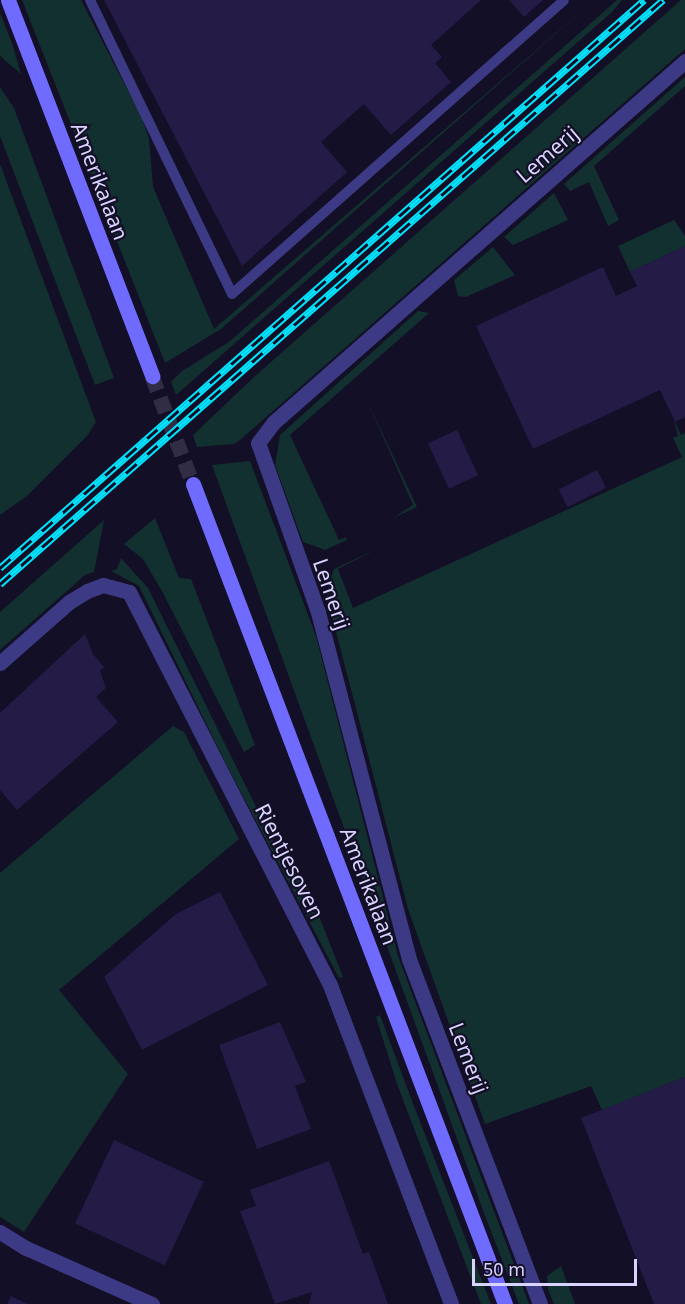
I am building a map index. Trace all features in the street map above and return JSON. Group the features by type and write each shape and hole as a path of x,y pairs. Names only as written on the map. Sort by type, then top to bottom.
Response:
{"main road":[{"name":"Amerikalaan","path":"8,0 152,376"},
{"name":"Amerikalaan","path":"193,484 505,1304"}],"street":[{"name":"Lemerij","path":"540,1304 409,959 324,634 258,443 274,422 685,62"},
{"name":"Rientjesoven","path":"0,663 69,602 87,591 103,585 129,592 330,985 452,1304"},
{"path":"0,1232 152,1304"}],"lane":[{"path":"90,0 232,294 564,0"}],"green space":[{"path":"22,0 81,0 142,118 149,139 153,187 214,329 594,0 221,329 165,363"},
{"path":"617,0 622,0 612,12 176,395 171,382 182,371 229,342"},
{"path":"681,0 685,0 685,49 240,440 234,444 197,447 193,435 254,377"},
{"path":"0,13 12,43 21,74 0,56"},
{"path":"685,77 685,86 594,166 619,220 608,226 589,182 570,191 564,184"},
{"path":"0,87 14,108 114,378 95,385 0,136"},
{"path":"0,164 96,422 87,436 27,496 0,515"},
{"path":"554,193 568,220 513,245 504,237"},
{"path":"674,220 685,236 685,246 630,272 618,246"},
{"path":"493,247 515,275 466,297 458,296 454,280"},
{"path":"418,311 429,313 290,435 339,540 346,537 347,540 325,550 303,542 275,465 280,435"},
{"path":"366,398 417,507 393,518 413,505"},
{"path":"674,420 681,435 685,433 685,1077 602,1110 591,1086 485,1124 408,909 326,593 334,569 379,548 338,569 353,608 682,457 673,438 678,436"},
{"path":"250,461 316,636 398,956 529,1304 519,1304 484,1213 212,465"},
{"path":"155,518 179,578 191,579 255,745 244,752 163,593 143,559 124,544"},
{"path":"104,520 94,572 85,575 0,650 0,612"},
{"path":"121,558 148,588 274,843 306,883 343,977 339,978 225,762 139,586 111,571 117,569"},
{"path":"173,726 184,732 239,839 59,990 128,1074 24,1232 0,1217 0,873"},
{"path":"380,1015 491,1304 481,1304 397,1084 376,1017"},
{"path":"561,1266 575,1304 554,1304 548,1290 547,1276"}],"building":[{"path":"104,0 481,0 431,45 442,57 435,63 451,82 391,135 364,104 321,142 347,172 242,266"},
{"path":"509,0 543,0 524,17"},
{"path":"685,246 685,417 675,422 660,390 533,449 476,326 603,267 616,296 637,286 630,272"},
{"path":"457,430 478,475 449,489 428,444"},
{"path":"597,470 606,488 568,507 559,490"},
{"path":"85,634 93,654 104,667 100,671 106,688 96,697 118,722 17,810 0,790 0,713"},
{"path":"220,892 268,985 142,1050 104,977 176,914"},
{"path":"280,1022 306,1082 295,1086 311,1129 257,1149 219,1045"},
{"path":"685,1077 685,1304 654,1304 581,1118"},
{"path":"114,1140 204,1182 165,1265 75,1223"},
{"path":"329,1161 363,1254 369,1252 388,1304 309,1304 312,1292 275,1304 240,1211 256,1206 250,1190"},
{"path":"11,1296 27,1304 7,1304"}],"tunnel":[{"path":"152,376 193,484"}],"railway":[{"path":"0,568 644,0"},
{"path":"0,584 663,0"}]}
